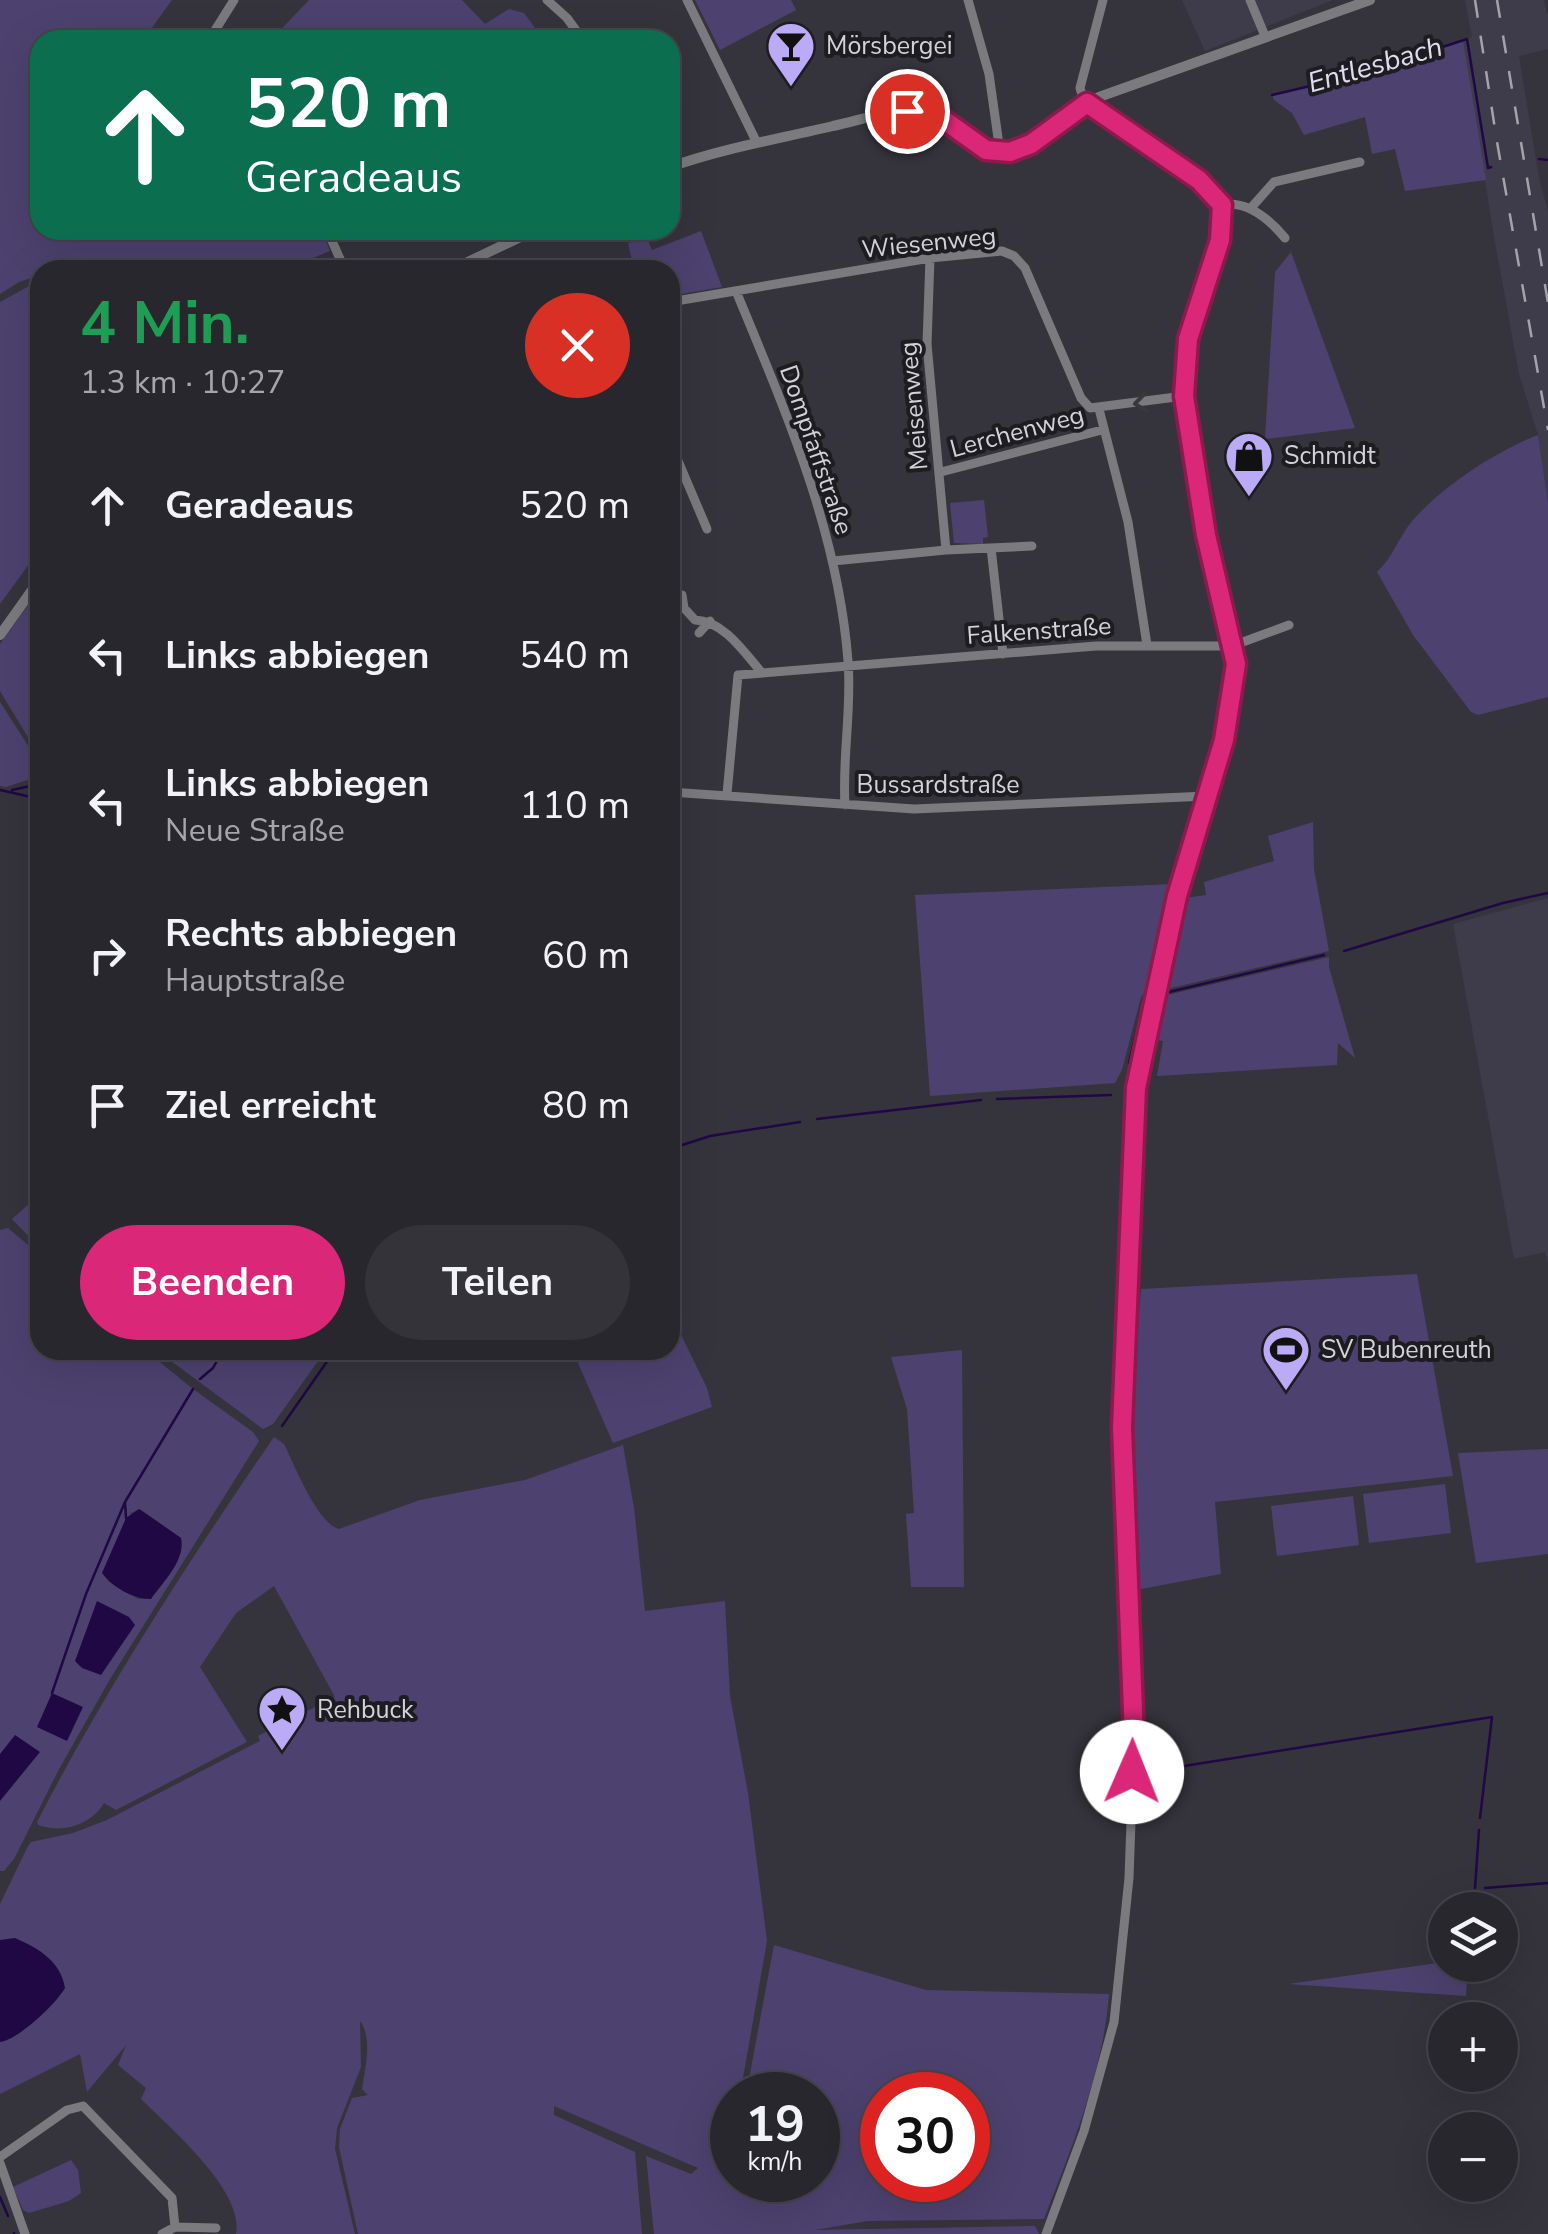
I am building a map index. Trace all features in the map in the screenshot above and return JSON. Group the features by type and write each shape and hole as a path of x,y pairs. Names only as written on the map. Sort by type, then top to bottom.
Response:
{"street":[{"path":"215,30 234,0"},
{"path":"547,0 576,30"},
{"path":"687,0 756,141"},
{"path":"968,0 988,74 1000,152"},
{"path":"1046,2234 1101,2076 1114,2022 1123,1950 1134,1737 1122,1427 1136,1088 1177,896 1230,711 1236,664 1206,535 1184,396 1188,339 1220,240 1222,205 1199,180 1087,103 1080,88 1103,0"},
{"path":"1250,0 1265,36"},
{"path":"680,164 756,141 890,113 926,111 948,121 979,147 1000,152 1031,144 1087,103 1370,0"},
{"path":"1250,209 1274,182 1360,162"},
{"path":"1222,205 1230,203 1250,209 1275,226 1284,238"},
{"path":"332,240 341,260"},
{"path":"472,260 514,240"},
{"name":"Wiesenweg","path":"680,300 930,258 1002,250 1014,256 1037,292 1081,398 1090,408 1099,409 1128,522 1148,645"},
{"name":"Meisenweg","path":"930,258 927,344 946,550"},
{"name":"Dompfaffstraße","path":"736,291 798,443 833,560 849,664 845,806"},
{"path":"1099,409 1184,396"},
{"name":"Lerchenweg","path":"941,472 1102,430"},
{"path":"680,465 708,530"},
{"path":"833,560 1032,546"},
{"path":"991,548 1003,654"},
{"path":"0,635 30,593"},
{"path":"682,595 684,608 695,620 710,621 731,633 762,673"},
{"path":"699,633 710,621"},
{"name":"Falkenstraße","path":"762,673 1148,645 1232,646 1289,625"},
{"path":"727,794 738,674 762,673"},
{"name":"Bussardstraße","path":"680,792 914,809 1207,796"},
{"path":"25,2234 0,2160 67,2110 83,2106 172,2198 176,2227"},
{"path":"162,2234 176,2227 216,2228"}],"shaded area":[{"path":"0,0 172,0 150,30 30,30 30,240 329,240 326,241 330,251 308,260 30,260 30,278 0,294"},
{"path":"309,0 462,0 485,24 509,9 524,13 537,30 280,30"},
{"path":"695,0 791,0 796,10 720,50"},
{"path":"1182,0 1333,0 1205,51"},
{"path":"1465,0 1544,0 1548,17 1548,49 1519,56 1548,211 1548,502 1538,435 1519,374 1493,231 1463,40 1472,37"},
{"path":"1463,40 1486,180 1405,191 1395,149 1372,154 1365,117 1304,135 1292,113 1272,95 1357,75"},
{"path":"701,231 722,287 680,294 680,260 632,260 628,243 648,240 652,250"},
{"path":"1291,252 1355,428 1265,439 1275,272"},
{"path":"30,286 30,563 0,604 0,302"},
{"path":"1538,435 1548,502 1548,697 1478,715 1471,712 1413,635 1377,572 1413,520 1439,495 1488,460"},
{"path":"984,500 988,537 983,538 983,544 954,543 950,503"},
{"path":"30,603 30,740 0,691 0,644"},
{"path":"0,702 30,748 30,779 0,786"},
{"path":"1313,822 1314,869 1329,951 1167,989 1185,898 1206,895 1204,882 1274,861 1268,836"},
{"path":"1175,884 1153,981 1141,997 1115,1083 930,1096 915,895"},
{"path":"1548,898 1548,1264 1545,1252 1514,1259 1453,924"},
{"path":"1329,957 1355,1058 1338,1043 1337,1065 1157,1076 1163,1041 1156,1040 1167,995"},
{"path":"30,1203 30,1238 12,1219"},
{"path":"8,1228 30,1247 30,1360 157,1360 253,1432 259,1441 110,1679 14,1859 0,1871 0,1230","holes":["140,1509 181,1538 151,1599 138,1599 108,1581 131,1513"]},
{"name":"SV Bubenreuth","path":"1417,1274 1453,1476 1215,1502 1221,1574 1136,1590 1133,1440 1141,1289"},
{"path":"680,1333 712,1407 613,1443 578,1363 680,1360"},
{"path":"962,1350 964,1587 911,1587 906,1514 914,1513 907,1409 891,1357"},
{"path":"170,1360 319,1360 273,1424 263,1429"},
{"path":"274,1437 284,1444 315,1505 339,1529 420,1500 525,1480 623,1445 645,1611 725,1601 730,1696 748,1793 767,1941 744,2072 710,2072 710,2202 840,2202 840,2072 750,2072 774,1945 926,1990 1109,1994 1093,2080 1044,2219 867,2221 815,2230 1035,2226 1039,2234 654,2234 646,2156 691,2174 698,2168 554,2106 554,2115 635,2152 642,2234 358,2234 339,2147 340,2129 352,2098 368,2095 362,2089 367,2045 360,2021 361,2067 337,2128 335,2149 355,2234 236,2234 236,2217 217,2180 141,2099 146,2088 118,2065 126,2045 87,2092 80,2054 0,2094 0,1904 31,1842 73,1833 107,1820 260,1741 258,1736 335,1697 274,1586 236,1613 200,1667 247,1742 116,1810 104,1803 92,1817 75,1826 38,1825 120,1674"},
{"path":"1548,1449 1548,1554 1476,1563 1458,1453"},
{"path":"1445,1484 1451,1533 1369,1543 1363,1494"},
{"path":"1353,1496 1359,1545 1277,1556 1271,1506"},
{"path":"139,1509 181,1538 177,1562 151,1599 124,1592 102,1573 126,1518"},
{"path":"97,1601 129,1617 135,1625 101,1675 75,1661"},
{"path":"52,1693 83,1707 67,1741 37,1727"},
{"path":"15,1735 40,1752 0,1801 0,1754"},
{"path":"15,1938 53,1963 65,1988 36,2020 0,2042 0,1940"},
{"path":"1428,1964 1428,1982 1467,1982 1466,1996 1288,1984"},
{"path":"71,2160 78,2170 81,2193 69,2201 29,2213 23,2210 13,2187"}],"waterway":[{"name":"Entlesbach","path":"1272,95 1357,75 1467,39 1488,168 1491,167"},
{"name":"Entlesbach","path":"1539,159 1548,160"},
{"path":"12,790 30,786"},
{"path":"0,790 30,797"},
{"path":"1344,951 1548,893"},
{"path":"1169,992 1324,955"},
{"path":"1129,1063 1144,1001 1150,997"},
{"path":"997,1099 1111,1095"},
{"path":"817,1119 981,1100"},
{"path":"680,1146 710,1136 800,1122"},
{"path":"200,1379 217,1360"},
{"path":"282,1426 328,1360"},
{"path":"126,1518 125,1502 193,1389"},
{"path":"52,1693 86,1594 125,1502"},
{"path":"1140,1773 1492,1717 1480,1818"},
{"path":"1475,1888 1479,1830"},
{"path":"1485,1888 1548,1883"},
{"path":"0,2197 8,2216"}],"railway":[{"path":"1475,0 1548,430"},
{"path":"1497,0 1548,303"}],"place":[{"name":"Mörsbergei","path":"791,88"},
{"name":"Schmidt","path":"1249,498"},
{"name":"SV Bubenreuth","path":"1286,1392"},
{"name":"Rehbuck","path":"282,1752"}],"route":[{"path":"907,111 937,115 979,147 1010,152 1031,144 1087,103 1199,180 1218,196 1224,216 1188,339 1184,396 1206,535 1236,664 1235,683 1224,740 1177,896 1136,1088 1122,1427 1134,1737 1132,1772"}]}
